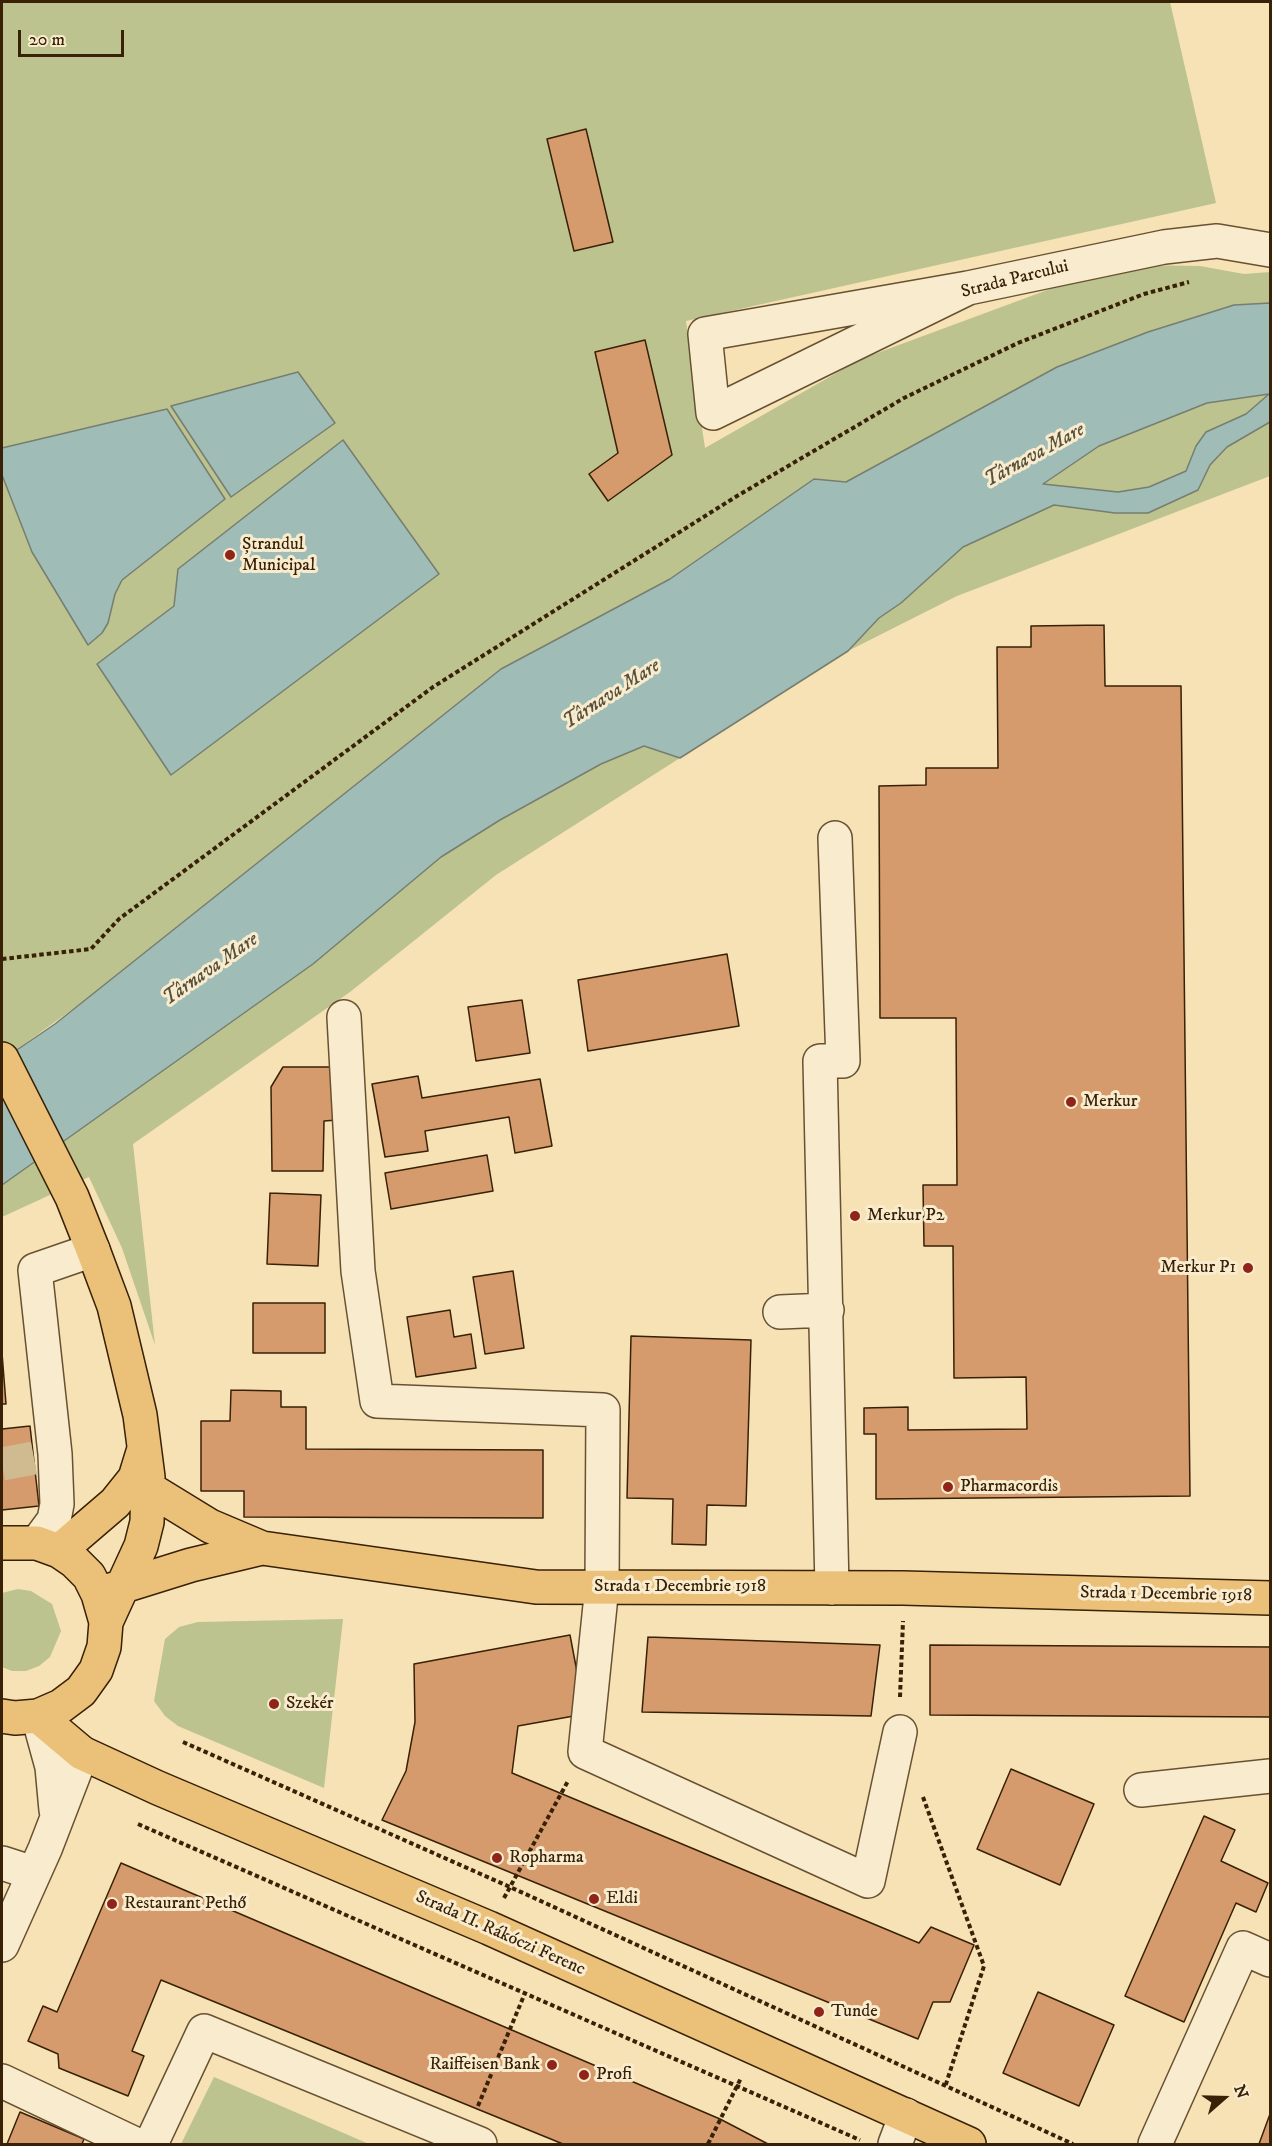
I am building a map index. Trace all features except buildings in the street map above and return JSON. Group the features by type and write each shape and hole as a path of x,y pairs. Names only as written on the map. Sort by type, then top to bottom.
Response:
{"main road":[{"path":"2,1059 72,1197 114,1306 134,1386 145,1448 148,1488 147,1522 141,1546 109,1601 104,1647 96,1670 81,1691 61,1706 38,1716 15,1718 2,1716"},
{"path":"48,1547 115,1503 135,1478 145,1448"},
{"path":"148,1488 210,1526 262,1548"},
{"path":"2,1543 48,1547 75,1562 109,1601"},
{"name":"Strada 1 Decembrie 1918","path":"109,1601 191,1565 262,1548 536,1587 903,1588 1270,1598"},
{"name":"Strada II. Rákóczi Ferenc","path":"38,1716 82,1753 158,1788 489,1928 755,2048 910,2129 969,2145"}],"street":[{"name":"Strada Parcului","path":"968,288 712,413 705,334 968,288 1164,247 1217,241 1270,250"},
{"path":"832,1588 820,1061 843,1061 835,838"},
{"path":"344,1017 358,1271 377,1401 603,1410 602,1586 585,1752 868,1881 900,1732"},
{"path":"48,1547 57,1504 45,1456 35,1270 93,1250"},
{"path":"780,1312 827,1310"},
{"path":"38,1716 52,1767 56,1817"},
{"path":"2,1945 82,1753"},
{"path":"1141,1790 1270,1776"},
{"path":"2,1863 33,1873"},
{"path":"1155,2145 1243,1948 1270,1960"},
{"path":"151,2145 204,2031 473,2141"},
{"path":"2,2081 135,2145"}],"path":[{"path":"2,959 91,949 118,919 433,687 737,496 904,398 1018,343 1144,294 1190,282"},
{"path":"900,1732 903,1588"},
{"path":"183,1743 510,1887 1073,2145"},
{"path":"489,1928 585,1752"},
{"path":"910,2129 945,2087 984,1966 920,1788"},
{"path":"138,1824 861,2140"},
{"path":"473,2141 525,1993"},
{"path":"708,2145 755,2048"}],"green space":[{"path":"2,2 1170,2 1216,203 686,321 705,448 861,359 1069,282 1139,265 1200,266 1244,274 1270,272 1270,303 1234,305 1148,332 1057,367 846,482 814,479 670,579 2,1060"},
{"path":"1270,394 1246,414 1206,432 1196,446 1186,471 1149,487 1118,492 1042,484 1099,446 1207,403"},
{"path":"1270,422 1270,476 957,596 848,651 879,618 901,603 963,547 1054,505 1115,513 1148,513 1198,490 1210,465 1227,447"},
{"path":"644,746 680,758 496,875 350,992 133,1144 155,1345 122,1248 89,1177 2,1217 2,1185 441,857 500,820 601,764"},
{"path":"18,1589 31,1591 52,1604 61,1631 50,1657 39,1666 26,1671 12,1671 2,1667 2,1593"},
{"path":"343,1619 324,1788 178,1726 165,1716 154,1701 165,1639 179,1627 198,1622"},
{"path":"214,2077 369,2144 181,2144"}],"water":[{"name":"Târnava Mare","path":"1270,303 1270,422 1227,447 1210,465 1198,490 1148,513 1115,513 1054,505 963,547 901,603 879,618 848,651 680,758 644,746 601,764 500,820 441,857 313,964 2,1185 2,1060 55,1024 501,669 670,579 814,479 846,482 1057,367 1148,332 1234,305","holes":["1269,394 1246,414 1206,432 1196,446 1186,471 1149,487 1118,492 1043,484 1099,446 1207,403"]},
{"path":"298,372 335,423 231,497 171,406"},
{"path":"167,409 225,499 122,580 115,594 108,623 102,633 88,645 32,552 2,475 2,448"},
{"path":"343,440 439,574 171,775 97,664 174,606 178,569"}],"tunnel":[{"path":"2,1464 34,1458"}],"place":[{"name":"Ștrandul Municipal","path":"230,555"},
{"name":"Merkur","path":"1071,1102"},
{"name":"Merkur P2","path":"855,1216"},
{"name":"Merkur P1","path":"1248,1268"},
{"name":"Pharmacordis","path":"948,1487"},
{"name":"Szekér","path":"274,1704"},
{"name":"Ropharma","path":"497,1858"},
{"name":"Eldi","path":"594,1899"},
{"name":"Restaurant Pethő","path":"112,1904"},
{"name":"Tunde","path":"819,2012"},
{"name":"Raiffeisen Bank","path":"552,2065"},
{"name":"Profi","path":"584,2075"}]}
